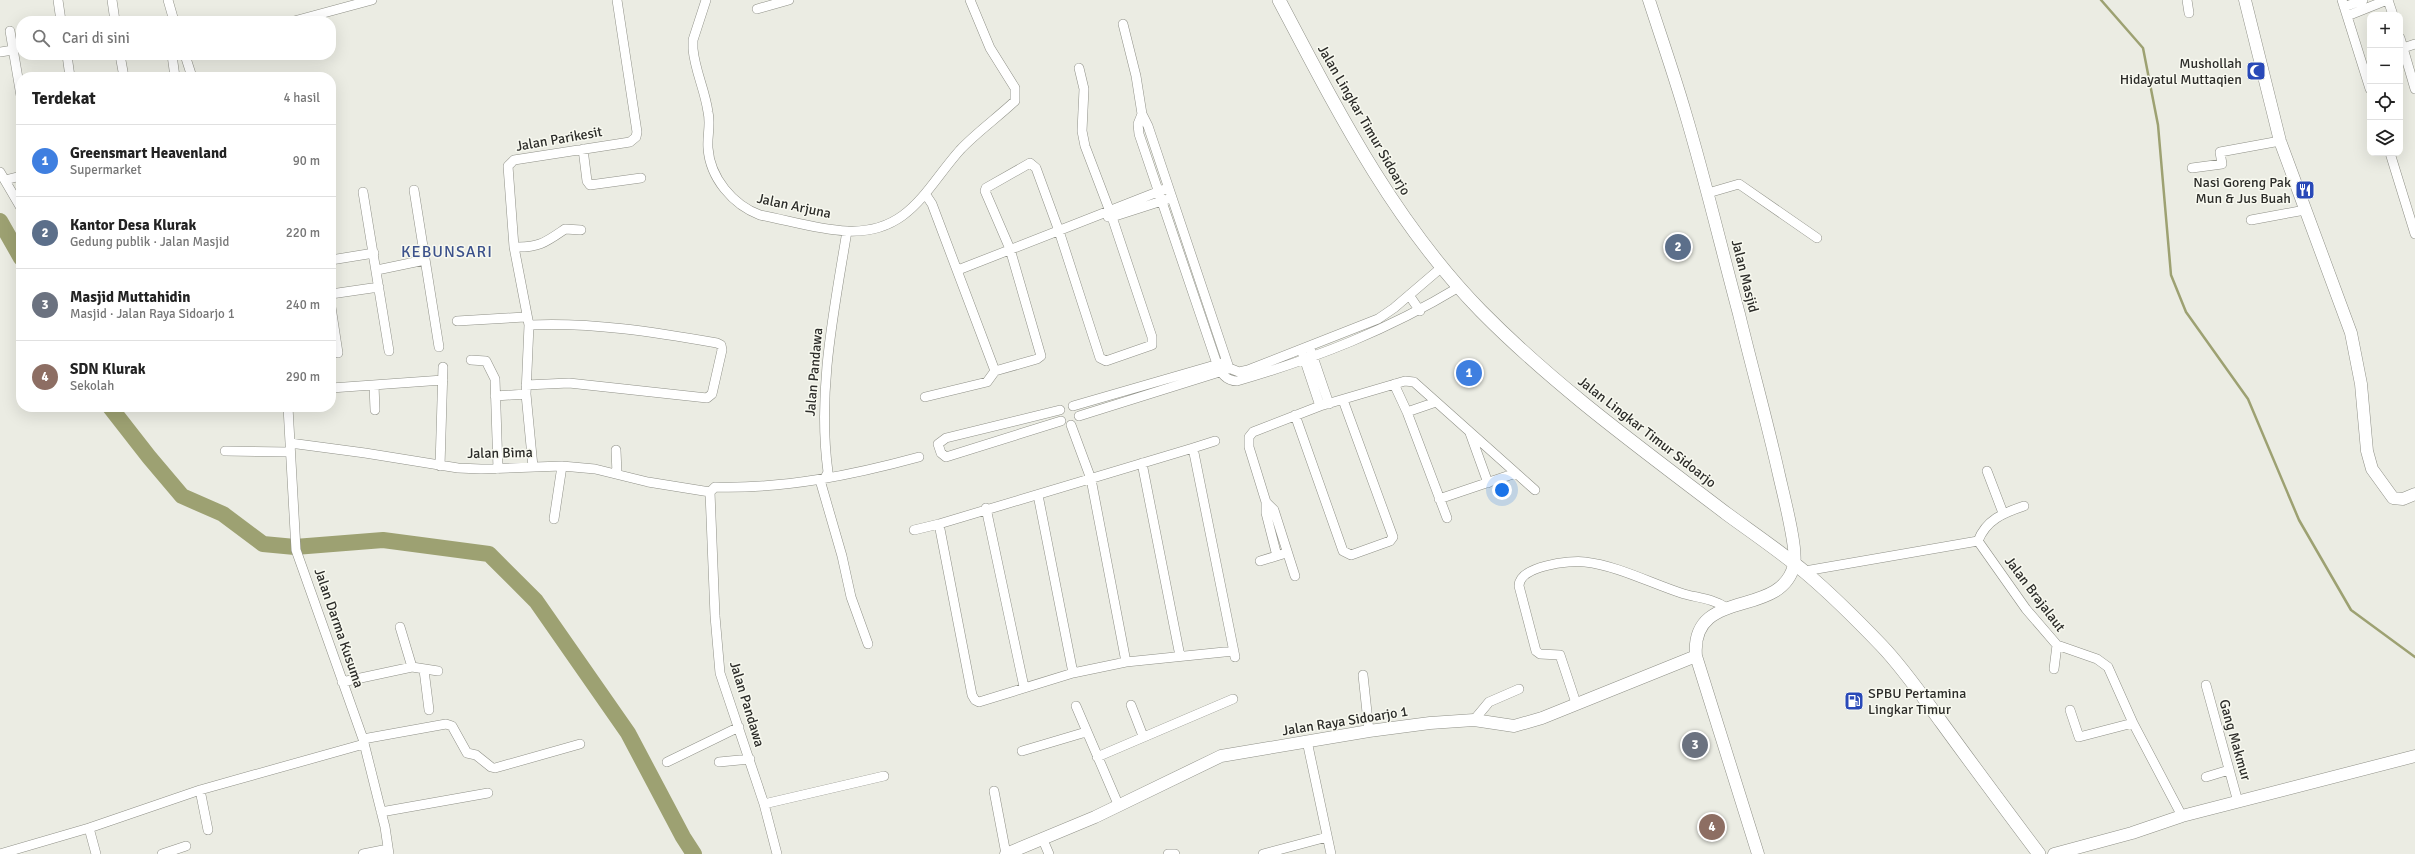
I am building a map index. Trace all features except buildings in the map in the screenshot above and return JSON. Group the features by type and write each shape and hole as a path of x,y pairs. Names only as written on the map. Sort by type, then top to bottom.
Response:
{"main road":[{"name":"Jalan Lingkar Timur Sidoarjo","path":"1279,0 1340,116 1371,168 1426,250 1459,287 1544,369 1608,424 1800,568 1892,658 1926,700 2039,854"}],"street":[{"path":"58,0 60,16"},
{"path":"112,0 114,16"},
{"path":"313,16 372,0"},
{"name":"Jalan Parikesit","path":"533,467 526,390 527,321 514,247 508,166 514,160 630,142 637,134 617,0"},
{"name":"Jalan Arjuna","path":"706,0 692,49 708,112 709,157 718,179 737,202 750,212 847,231"},
{"path":"757,9 789,0"},
{"path":"847,231 888,223 909,211 926,196 959,151 997,118 1016,97 1015,88 990,48 970,0"},
{"name":"Jalan Masjid","path":"1648,0 1685,110 1708,193 1769,430 1800,568"},
{"path":"2187,0 2189,13"},
{"path":"2245,0 2280,141 2352,340 2360,384 2367,451 2372,469 2393,498 2403,499 2415,494"},
{"path":"2345,8 2363,0"},
{"path":"2345,8 2388,0 2392,12"},
{"path":"168,16 169,4"},
{"path":"169,4 173,16"},
{"path":"2345,8 2368,84"},
{"path":"1123,24 1136,76 1142,114 1138,129 1158,171 1223,367 1229,380 1237,381 1314,356 1383,330 1420,311 1459,287"},
{"path":"10,31 17,72"},
{"path":"2415,44 2403,48 2415,89"},
{"path":"0,52 13,50"},
{"path":"67,60 69,72"},
{"path":"121,60 123,72"},
{"path":"173,60 174,72"},
{"path":"187,60 190,72"},
{"path":"995,371 1037,359 1041,354 1010,249 985,190 1029,163 1034,165 1059,231 1100,358 1106,360 1150,346 1153,342 1108,215 1083,138 1084,89 1079,68"},
{"path":"2192,168 2222,164 2220,152 2280,141"},
{"path":"583,149 588,184 641,178"},
{"path":"2391,156 2415,234"},
{"path":"2,176 16,176"},
{"path":"2,176 16,200"},
{"path":"1708,193 1735,184 1743,185 1817,238"},
{"path":"414,190 439,347"},
{"path":"1108,215 1164,190"},
{"path":"363,192 377,270 389,351"},
{"path":"925,397 986,382 992,377 995,371 932,204 926,196"},
{"path":"958,270 1059,231 1108,215 1167,199"},
{"path":"2251,220 2305,210"},
{"path":"514,247 527,247 543,244 565,229 580,230"},
{"name":"Jalan Pandawa","path":"823,479 828,472 823,407 826,367 847,231"},
{"path":"336,259 374,253"},
{"path":"377,270 425,260"},
{"path":"1126,662 1091,479 1071,425 1060,421 946,457 941,453 938,446 940,440 1060,410 1066,405 1073,406 1223,367 1234,371 1242,371 1378,319 1394,308 1442,267"},
{"path":"336,293 379,287"},
{"path":"1409,295 1420,311"},
{"path":"1394,308 1402,320"},
{"path":"1378,319 1383,330"},
{"path":"457,321 527,321 622,328 717,343 721,345 722,350 712,394 707,398 569,383 495,396"},
{"path":"336,341 338,354"},
{"path":"1305,348 1314,356 1325,405"},
{"path":"1305,348 1304,359 1325,405"},
{"path":"471,360 486,361 495,379 498,469"},
{"path":"440,466 444,367"},
{"path":"1079,416 1223,367"},
{"path":"336,388 443,380"},
{"path":"1277,556 1266,513 1266,502 1249,447 1249,437 1253,432 1295,415 1407,380 1412,381 1535,490"},
{"path":"1394,384 1407,412 1447,518"},
{"path":"374,385 375,410"},
{"path":"1295,415 1343,551 1351,555 1390,541 1393,537 1343,400"},
{"path":"1407,412 1436,402"},
{"path":"1071,425 1077,421 1079,416 1078,411 1073,406"},
{"path":"1060,410 1060,421"},
{"name":"Jalan Darma Kusuma","path":"288,412 294,539 296,550 364,742 381,812 388,851"},
{"path":"1470,432 1488,483"},
{"path":"964,434 969,450"},
{"path":"914,530 939,524 986,508 1038,495 1215,441"},
{"name":"Jalan Bima","path":"225,451 289,448 365,452 440,466 498,469 562,466 617,474 710,492"},
{"path":"939,524 972,697 979,702 1073,673 1126,662 1180,656 1234,654 1193,448"},
{"path":"616,450 617,474"},
{"path":"710,492 715,487 740,488 823,479 877,469 919,457"},
{"path":"1142,463 1180,656"},
{"path":"554,519 562,466"},
{"path":"1987,471 2003,513"},
{"path":"1439,499 1516,473"},
{"path":"823,479 851,597 868,644"},
{"name":"Jalan Pandawa","path":"710,492 715,616 720,673 750,759 777,854"},
{"path":"1038,495 1073,673"},
{"path":"1266,502 1274,510 1295,576"},
{"path":"1758,854 1696,656 1696,642 1702,626 1710,617 1727,608 1771,594 1800,568 1978,541 1984,529 2003,513 2024,506"},
{"path":"986,508 1024,687"},
{"name":"Jalan Brajalaut","path":"1978,541 2026,609 2057,645 2097,659 2108,667 2133,722 2186,815"},
{"path":"1260,561 1287,552"},
{"path":"1576,703 1560,655 1540,654 1536,651 1519,586 1519,579 1524,574 1552,565 1584,562 1601,565 1684,594 1711,600 1727,608"},
{"path":"400,627 412,667"},
{"path":"2054,669 2057,645"},
{"name":"Jalan Raya Sidoarjo 1","path":"1006,854 1043,840 1221,756 1369,731 1474,720 1514,726 1542,718 1576,703 1696,656"},
{"path":"342,682 412,667 438,671"},
{"path":"424,670 429,710"},
{"path":"1363,675 1369,731"},
{"name":"Gang Makmur","path":"2206,686 2238,802"},
{"path":"1474,720 1489,702 1518,689"},
{"path":"1097,757 1143,736 1233,699"},
{"path":"1131,704 1143,736"},
{"path":"1076,706 1118,804"},
{"path":"2070,710 2079,737 2133,722"},
{"path":"0,854 88,828 200,790 364,742 446,724 452,726 467,753 476,755 491,767 495,768 580,744"},
{"path":"667,762 739,727"},
{"path":"1022,751 1086,732"},
{"path":"1307,741 1331,854"},
{"path":"2054,854 2132,833 2186,815 2415,756"},
{"path":"719,762 750,759"},
{"path":"2206,777 2229,770"},
{"path":"764,804 884,776"},
{"path":"200,790 208,830"},
{"path":"994,792 1006,854"},
{"path":"381,812 488,793"},
{"path":"88,828 96,854"},
{"path":"1263,854 1327,837"},
{"path":"1043,840 1049,854"},
{"path":"162,854 186,846"},
{"path":"363,854 388,851"},
{"path":"1168,854 1175,854"}],"waterway":[{"path":"2101,0 2143,48 2158,125 2171,275 2186,312 2248,399 2299,520 2351,610 2415,657"},
{"path":"0,221 16,249"},
{"path":"114,412 182,496 223,514 263,544 295,547 383,540 489,554 536,601 628,733 683,837 694,854"}],"place":[{"name":"Mushollah Hidayatul Muttaqien","path":"2256,71"},
{"name":"Nasi Goreng Pak Mun & Jus Buah","path":"2305,190"},
{"name":"Kantor Desa Klurak","path":"1678,247"},
{"name":"Greensmart Heavenland","path":"1469,373"},
{"name":"SPBU Pertamina Lingkar Timur","path":"1854,701"},
{"name":"Masjid Muttahidin","path":"1695,745"},
{"name":"SDN Klurak","path":"1712,827"}],"district":[{"name":"KEBUNSARI","path":"447,252"}]}
